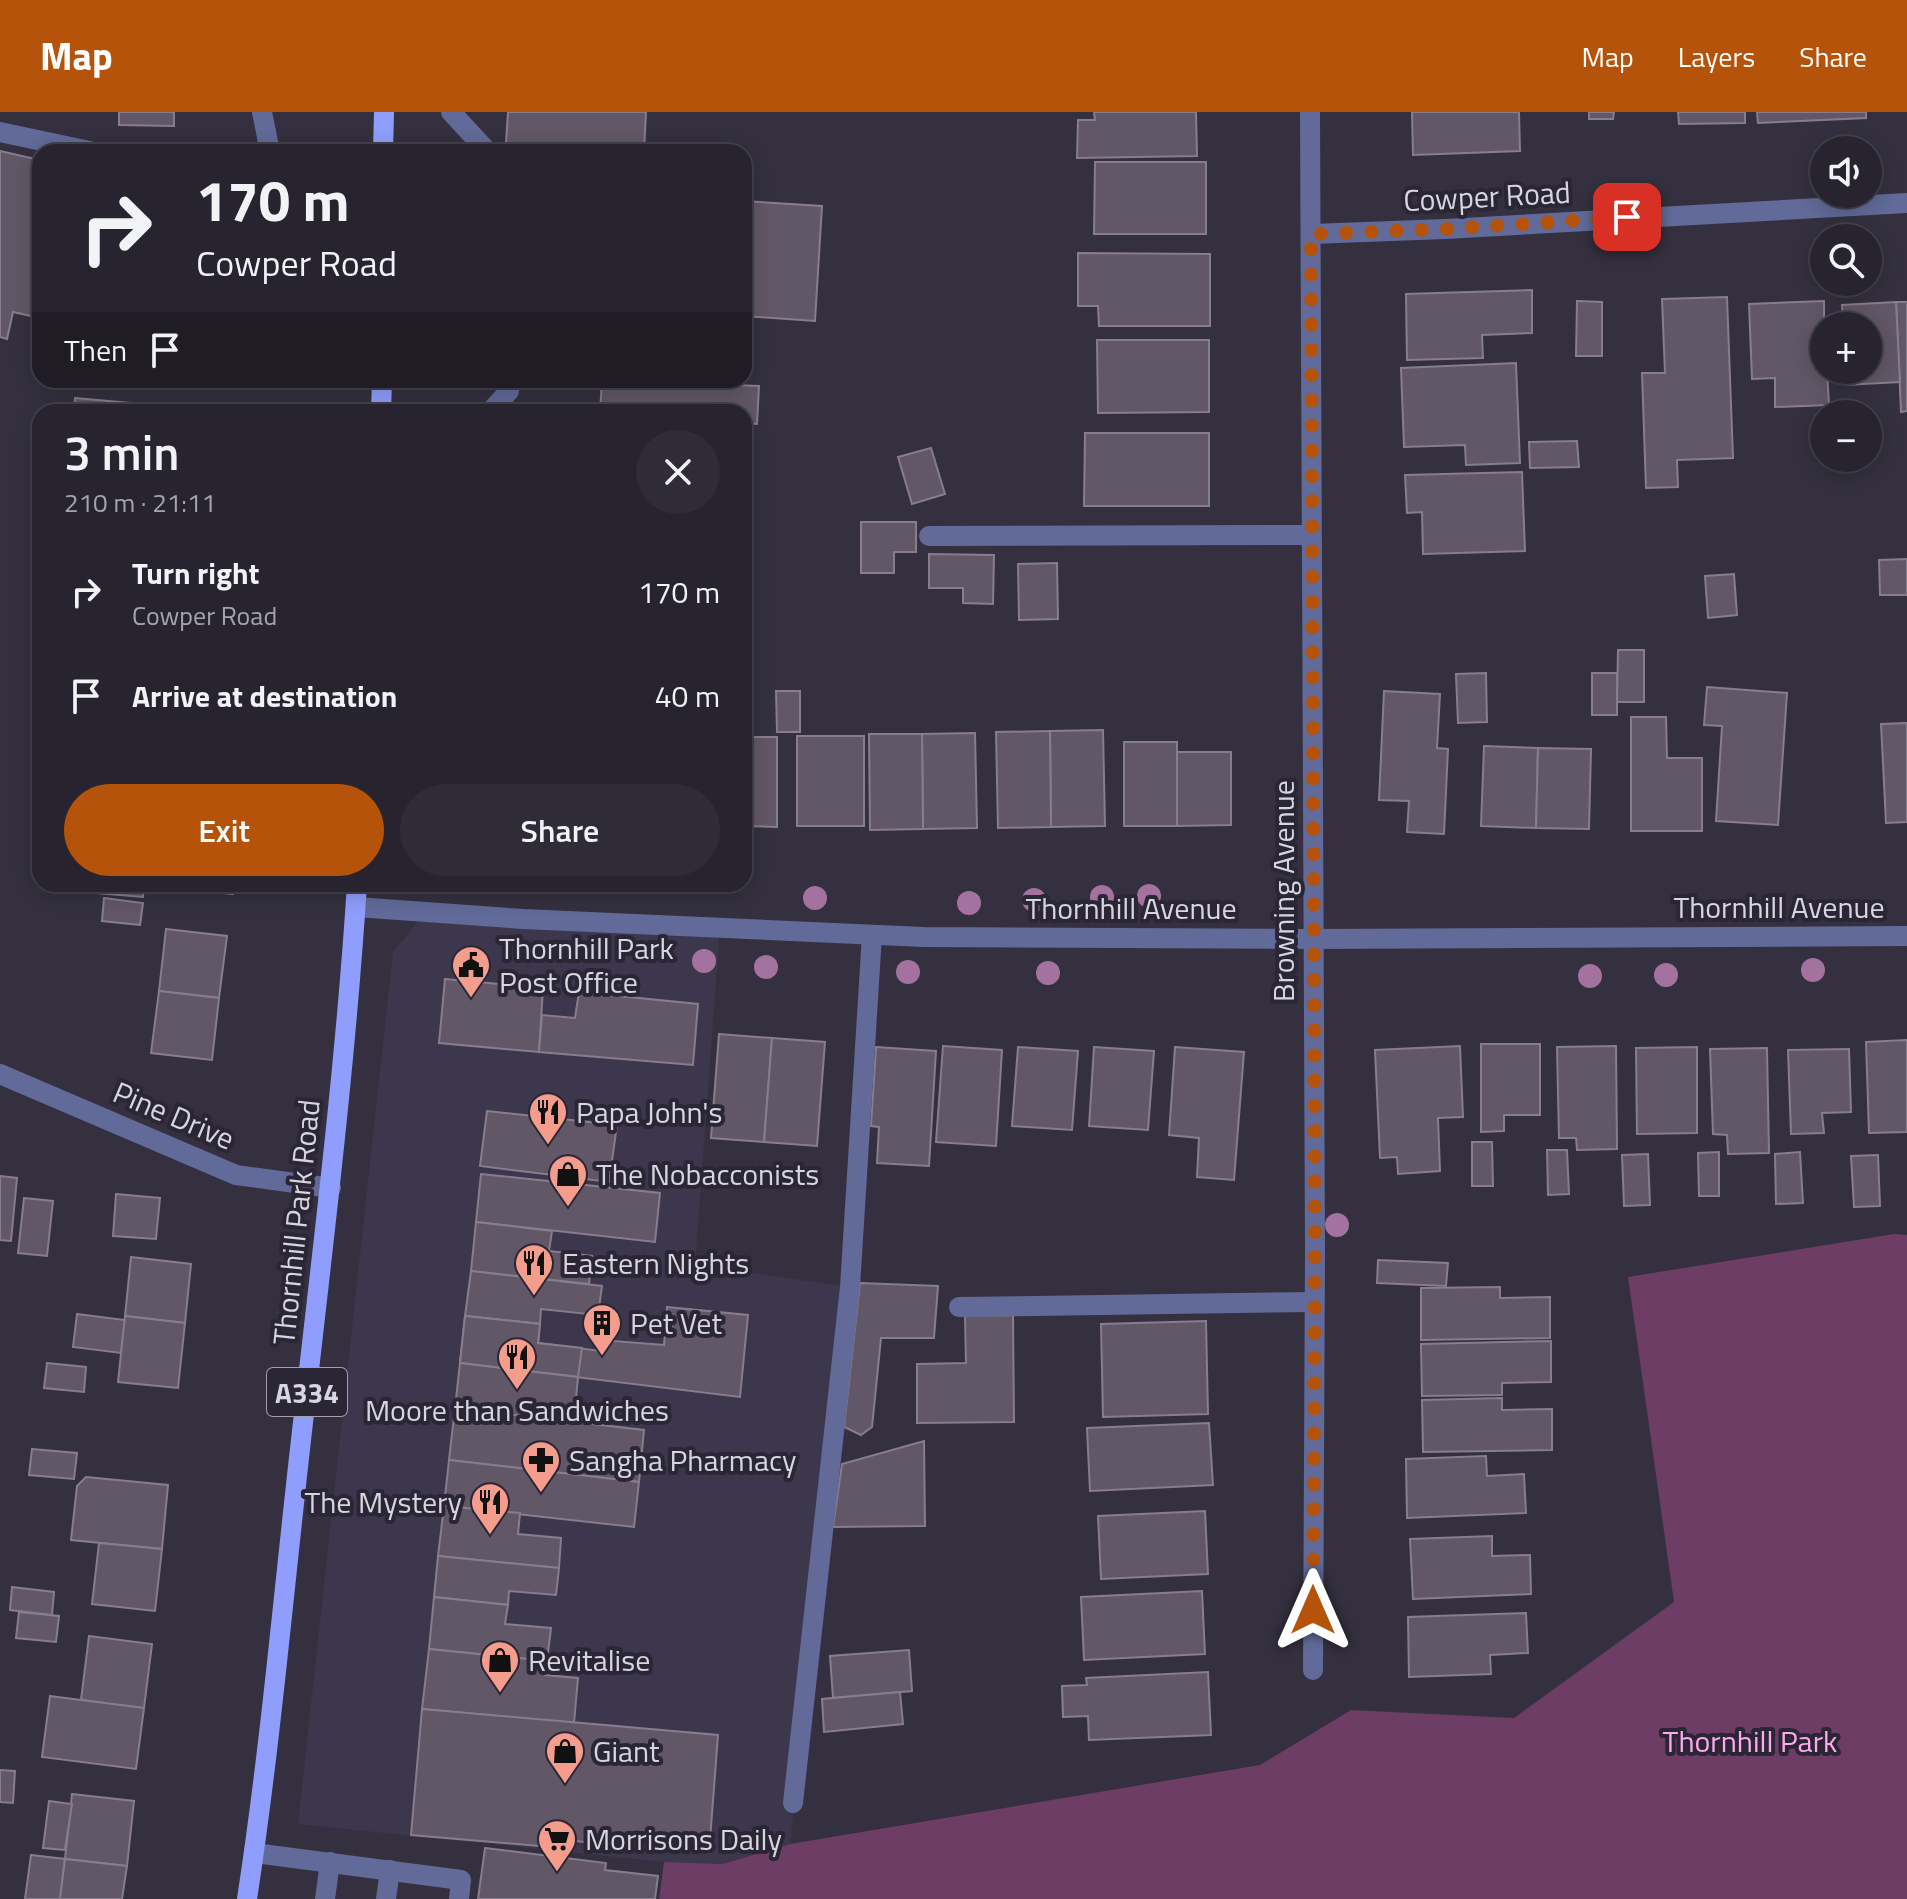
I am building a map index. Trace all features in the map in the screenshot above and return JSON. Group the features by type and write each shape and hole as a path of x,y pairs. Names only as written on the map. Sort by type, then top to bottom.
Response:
{"main road":[{"path":"383,144 384,112"},
{"name":"Thornhill Park Road","path":"247,1899 267,1757 331,1188 348,1024 357,892"}],"street":[{"path":"262,112 268,144"},
{"path":"451,112 481,144"},
{"name":"Browning Avenue","path":"1310,112 1313,1670"},
{"path":"0,132 56,144"},
{"name":"Cowper Road","path":"1311,234 1907,203"},
{"path":"497,404 509,388"},
{"path":"929,536 1311,535"},
{"name":"Thornhill Avenue","path":"356,907 523,919 872,935 1313,939 1907,936"},
{"path":"793,1803 850,1287 872,935"},
{"name":"Pine Drive","path":"0,1074 236,1175 331,1188"},
{"path":"959,1307 1314,1302"},
{"path":"254,1853 461,1880 459,1899"},
{"path":"325,1899 330,1862"},
{"path":"386,1899 390,1870"}],"shaded area":[{"path":"426,912 720,927 695,1265 850,1287 790,1844 723,1864 664,1862 298,1824 393,952"}],"green space":[{"name":"Thornhill Park","path":"1894,1234 1907,1235 1907,1899 659,1899 664,1862 723,1864 790,1844 1260,1765 1351,1710 1514,1718 1674,1602 1628,1277"}],"building":[{"path":"119,112 174,112 174,126 119,125"},
{"path":"508,112 646,112 644,144 506,143"},
{"path":"1094,112 1196,112 1197,156 1077,158 1078,120 1095,120"},
{"path":"1412,112 1519,112 1520,151 1413,155"},
{"path":"1589,112 1614,112 1613,119 1589,119"},
{"path":"1678,112 1745,112 1745,123 1679,124"},
{"path":"1757,112 1866,112 1866,118 1758,123"},
{"path":"0,151 32,158 32,316 13,312 7,339 0,337"},
{"path":"1095,162 1206,162 1206,234 1094,234"},
{"path":"752,202 822,206 815,321 752,317"},
{"path":"1078,253 1210,254 1210,326 1099,326 1098,306 1078,306"},
{"path":"1532,290 1532,333 1482,335 1483,358 1407,360 1406,294"},
{"path":"1727,297 1733,458 1677,460 1678,487 1646,488 1642,373 1665,373 1662,299"},
{"path":"1577,301 1602,302 1602,356 1576,356"},
{"path":"1824,301 1824,312 1810,312 1810,384 1828,384 1829,400 1810,400 1810,406 1775,407 1775,378 1752,379 1749,304"},
{"path":"1896,302 1907,302 1907,411 1901,412"},
{"path":"1896,302 1900,382 1882,383 1882,312 1842,312 1842,305"},
{"path":"1097,340 1209,340 1209,412 1098,413"},
{"path":"1516,363 1520,463 1466,465 1465,445 1404,447 1401,368"},
{"path":"759,386 757,424 752,424 752,404 600,404 602,388"},
{"path":"75,398 142,404 75,404"},
{"path":"1085,433 1209,433 1209,506 1084,506"},
{"path":"1577,441 1579,467 1530,468 1529,442"},
{"path":"931,448 945,494 912,504 898,457"},
{"path":"1522,472 1525,551 1423,554 1422,512 1407,513 1405,475"},
{"path":"861,522 916,522 916,552 894,552 894,573 861,573"},
{"path":"929,554 994,555 993,604 963,603 963,588 929,588"},
{"path":"1907,559 1907,595 1880,595 1879,560"},
{"path":"1057,563 1058,619 1019,620 1018,564"},
{"path":"1734,574 1737,615 1708,618 1705,576"},
{"path":"1618,650 1644,650 1644,702 1617,702"},
{"path":"1486,673 1487,722 1458,723 1456,674"},
{"path":"1592,673 1617,673 1617,715 1592,715"},
{"path":"1707,687 1787,693 1778,825 1716,821 1722,726 1704,725"},
{"path":"776,691 800,691 800,732 777,732"},
{"path":"1384,691 1440,694 1437,748 1448,749 1444,834 1407,832 1409,801 1379,800"},
{"path":"1631,717 1666,717 1667,758 1702,758 1702,831 1631,831"},
{"path":"1907,723 1907,822 1886,823 1881,724"},
{"path":"1103,730 1105,826 1051,827 1050,731"},
{"path":"1050,731 1051,827 998,828 996,732"},
{"path":"975,733 977,828 923,829 922,734"},
{"path":"869,734 922,734 923,829 870,830"},
{"path":"797,736 864,736 864,826 797,826"},
{"path":"752,737 777,737 777,827 752,826"},
{"path":"1124,742 1177,742 1177,826 1124,826"},
{"path":"1484,746 1538,748 1536,828 1481,826"},
{"path":"1538,748 1591,749 1589,829 1536,828"},
{"path":"1177,752 1231,752 1231,825 1177,826"},
{"path":"85,892 143,892 143,897"},
{"path":"104,898 143,903 140,925 102,921"},
{"path":"166,929 227,936 219,998 159,991"},
{"path":"445,979 543,988 539,1052 439,1043"},
{"path":"159,991 219,998 212,1060 151,1053"},
{"path":"579,992 698,1004 693,1065 539,1052 542,1015 575,1018"},
{"path":"719,1034 772,1038 764,1142 711,1138"},
{"path":"772,1038 825,1042 817,1146 764,1142"},
{"path":"1907,1040 1907,1132 1869,1133 1866,1042"},
{"path":"1481,1044 1540,1044 1540,1115 1504,1115 1504,1131 1481,1132"},
{"path":"943,1046 1002,1050 996,1146 936,1142"},
{"path":"1460,1046 1463,1117 1438,1118 1440,1171 1398,1174 1397,1157 1380,1158 1375,1050"},
{"path":"1616,1046 1617,1149 1577,1150 1576,1138 1559,1138 1557,1047"},
{"path":"876,1047 936,1051 929,1166 877,1163 879,1127 871,1126"},
{"path":"1018,1047 1078,1051 1072,1130 1012,1126"},
{"path":"1094,1047 1154,1051 1148,1130 1089,1126"},
{"path":"1175,1047 1244,1052 1234,1180 1197,1177 1199,1138 1169,1135"},
{"path":"1697,1047 1697,1133 1637,1134 1636,1048"},
{"path":"1767,1048 1769,1153 1728,1154 1727,1135 1713,1134 1710,1049"},
{"path":"1849,1049 1851,1112 1822,1113 1824,1133 1791,1134 1788,1050"},
{"name":"Papa John's","path":"487,1111 617,1125 609,1182 480,1166"},
{"path":"1472,1142 1492,1142 1493,1186 1472,1186"},
{"path":"1547,1150 1567,1150 1569,1194 1548,1195"},
{"path":"1719,1152 1719,1196 1699,1196 1698,1153"},
{"path":"1800,1152 1803,1203 1776,1204 1775,1154"},
{"path":"1648,1154 1650,1205 1624,1206 1622,1155"},
{"path":"1878,1155 1880,1206 1854,1207 1851,1156"},
{"name":"The Nobacconists","path":"481,1174 660,1193 655,1242 476,1222"},
{"path":"0,1176 17,1178 11,1241 0,1240"},
{"path":"116,1194 160,1198 156,1239 113,1236"},
{"path":"24,1198 53,1201 47,1256 18,1253"},
{"path":"476,1222 552,1231 549,1251 592,1256 589,1284 471,1271"},
{"path":"131,1257 191,1264 185,1323 125,1316"},
{"path":"1378,1260 1448,1263 1446,1286 1377,1283"},
{"name":"Eastern Nights","path":"471,1271 602,1286 598,1315 541,1309 540,1324 465,1316"},
{"path":"860,1283 938,1286 934,1338 881,1338 872,1427 861,1435 844,1427"},
{"path":"1500,1287 1500,1298 1550,1297 1550,1338 1421,1340 1421,1288"},
{"name":"Pet Vet","path":"667,1307 748,1315 740,1397 460,1363 465,1316 540,1324 538,1343 600,1351 601,1340 664,1345"},
{"path":"77,1314 125,1320 121,1353 73,1347"},
{"path":"1013,1315 1014,1422 917,1423 917,1364 966,1363 965,1316"},
{"path":"125,1316 185,1323 178,1388 118,1382"},
{"path":"465,1316 540,1324 538,1343 582,1348 578,1377 460,1363"},
{"path":"1206,1321 1208,1414 1103,1417 1101,1324"},
{"path":"1551,1341 1551,1382 1502,1383 1502,1395 1422,1396 1421,1344"},
{"path":"47,1363 86,1367 84,1392 44,1388"},
{"name":"Moore than Sandwiches","path":"460,1363 578,1377 575,1409 530,1404 529,1417 455,1408"},
{"path":"1502,1398 1502,1410 1552,1409 1552,1450 1423,1452 1422,1400"},
{"path":"455,1408 644,1430 639,1482 449,1460"},
{"path":"1209,1423 1213,1485 1090,1491 1087,1428"},
{"path":"924,1441 925,1526 833,1527 842,1464"},
{"path":"32,1449 77,1453 74,1479 29,1475"},
{"path":"1486,1456 1487,1476 1524,1474 1526,1513 1407,1518 1406,1459"},
{"name":"Sangha Pharmacy","path":"449,1460 639,1482 634,1527 444,1506"},
{"path":"86,1477 168,1485 162,1549 71,1540 77,1486"},
{"name":"The Mystery","path":"444,1506 520,1513 518,1534 561,1538 559,1568 438,1556"},
{"path":"1205,1511 1208,1574 1101,1579 1098,1516"},
{"path":"1492,1536 1492,1556 1530,1555 1531,1594 1413,1599 1410,1539"},
{"path":"99,1543 162,1549 155,1611 92,1604"},
{"path":"438,1556 559,1568 556,1595 509,1591 508,1605 434,1597"},
{"path":"12,1587 54,1592 52,1615 10,1610"},
{"path":"1202,1591 1205,1654 1084,1660 1081,1597"},
{"path":"434,1597 508,1605 505,1624 551,1628 547,1661 429,1649"},
{"path":"19,1612 59,1616 56,1642 16,1638"},
{"path":"1526,1613 1528,1653 1490,1655 1491,1674 1409,1677 1408,1617"},
{"path":"89,1636 152,1644 144,1708 81,1700"},
{"name":"Revitalise","path":"429,1649 547,1661 545,1675 578,1678 574,1723 422,1709"},
{"path":"909,1650 912,1691 833,1698 830,1656"},
{"path":"1208,1672 1211,1735 1089,1740 1088,1716 1063,1717 1062,1686 1087,1685 1086,1678"},
{"path":"900,1692 903,1724 824,1732 822,1699"},
{"path":"50,1696 144,1708 136,1769 42,1757"},
{"name":"Giant","path":"422,1709 718,1735 709,1853 563,1840 562,1848 411,1835"},
{"path":"0,1770 15,1771 13,1803 0,1802"},
{"path":"72,1794 134,1801 127,1866 65,1859"},
{"path":"49,1801 72,1804 65,1850 43,1848"},
{"name":"Morrisons Daily","path":"485,1848 606,1863 605,1870 658,1876 655,1899 478,1899"},
{"path":"31,1855 65,1859 60,1899 25,1899"},
{"path":"65,1859 127,1866 122,1899 60,1899"}],"place":[{"name":"Thornhill Park Post Office","path":"471,999"},
{"name":"Papa John's","path":"548,1146"},
{"name":"The Nobacconists","path":"568,1208"},
{"name":"Eastern Nights","path":"534,1297"},
{"name":"Pet Vet","path":"602,1357"},
{"name":"Moore than Sandwiches","path":"517,1391"},
{"name":"Sangha Pharmacy","path":"541,1494"},
{"name":"The Mystery","path":"490,1536"},
{"name":"Revitalise","path":"500,1694"},
{"name":"Giant","path":"565,1785"},
{"name":"Morrisons Daily","path":"557,1873"}],"route":[{"path":"1313,1610 1315,1252 1311,234 1627,217"}]}
